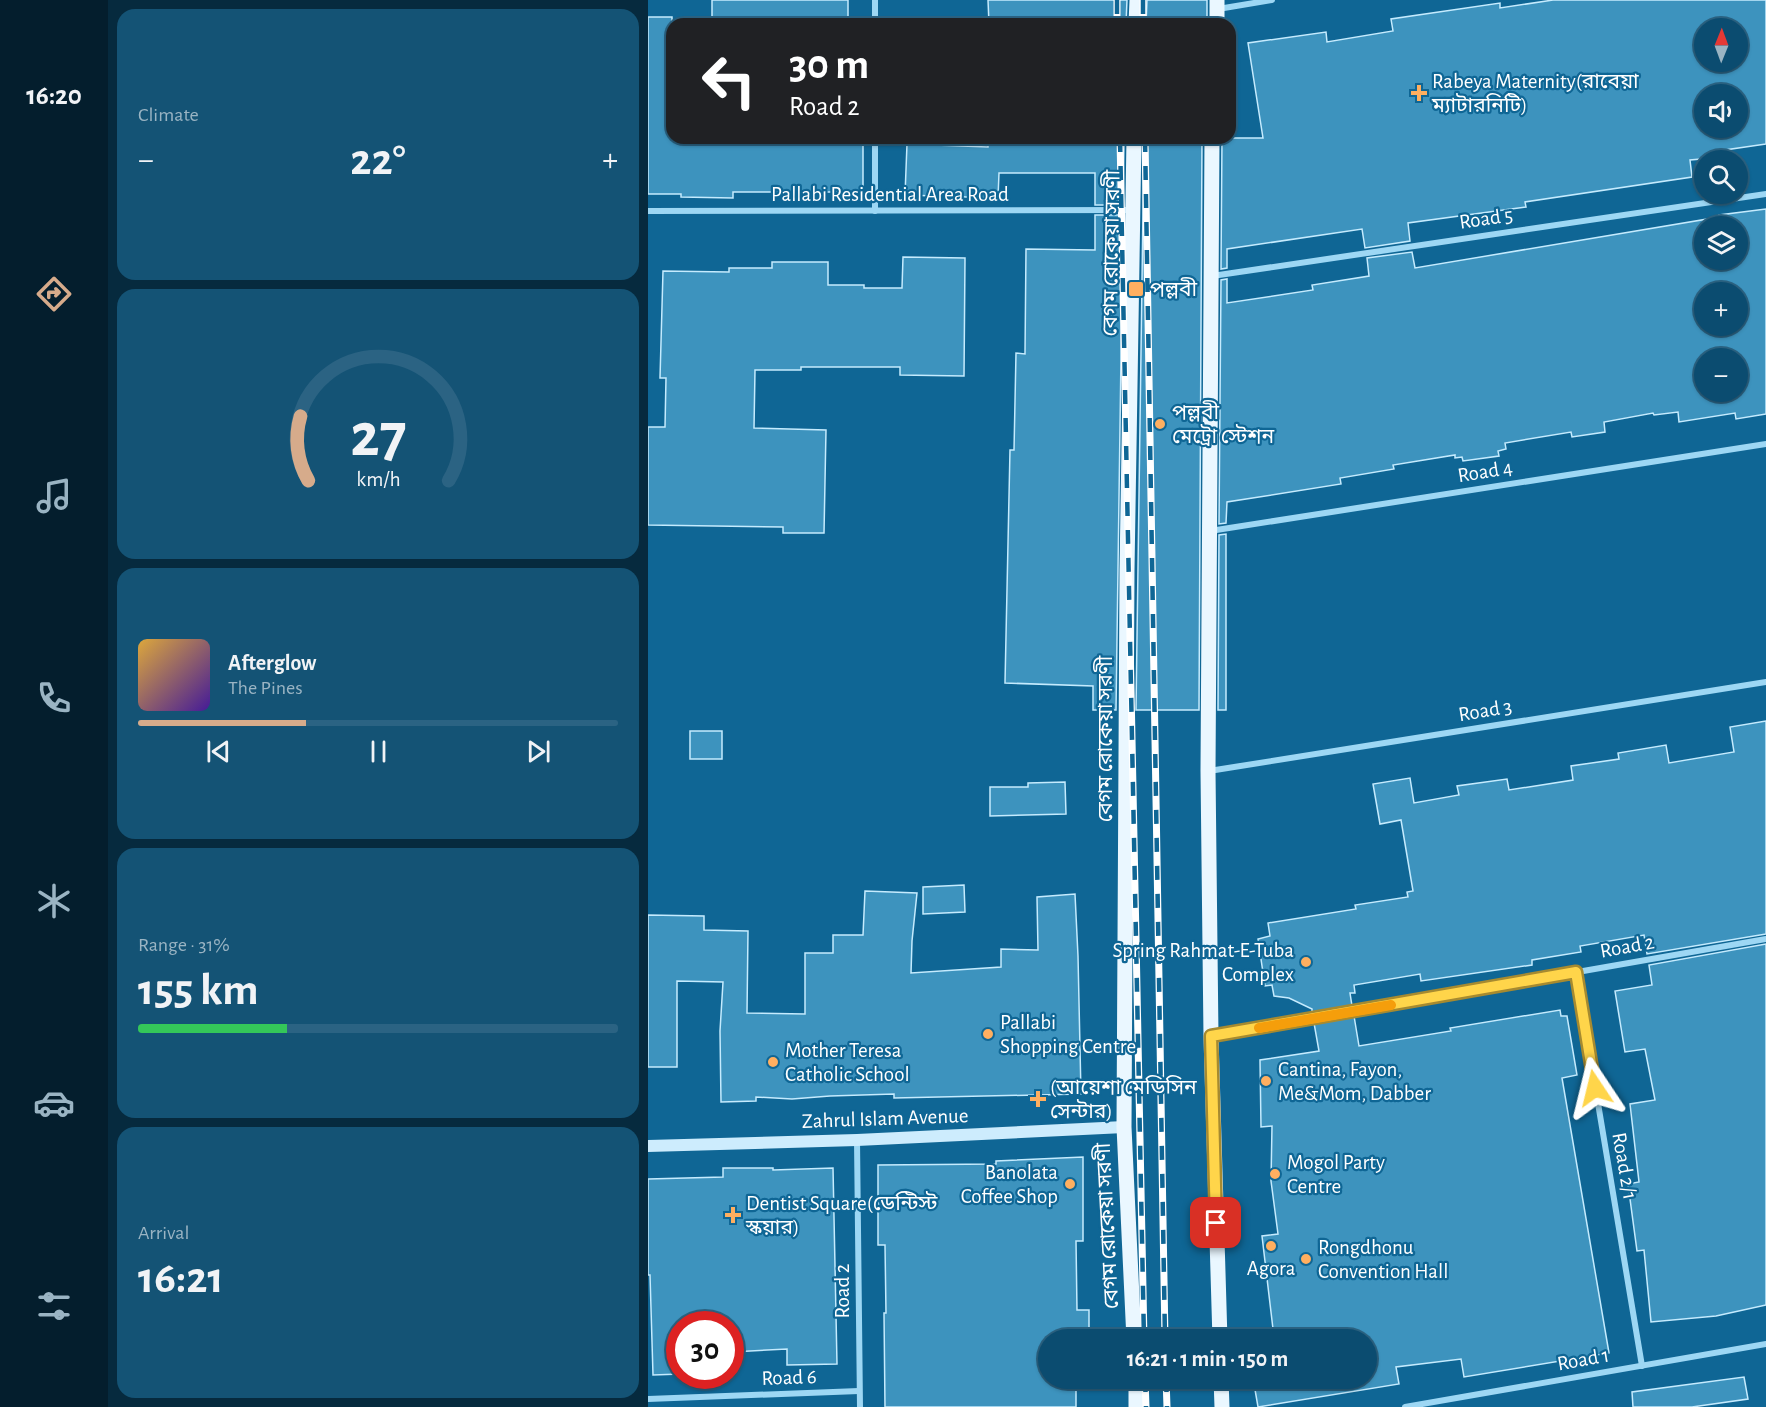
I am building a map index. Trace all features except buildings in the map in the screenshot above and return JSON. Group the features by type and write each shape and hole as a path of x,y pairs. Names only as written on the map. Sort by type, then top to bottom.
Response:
{"main road":[{"path":"1136,18 1137,0"},
{"name":"বেগম রোকেয়া সরণী","path":"1133,1329 1124,1127 1127,570 1134,144"},
{"path":"1212,144 1208,771 1211,1036 1220,1329"},
{"path":"1136,1389 1136,1407"},
{"path":"1221,1389 1222,1407"}],"street":[{"path":"875,0 875,18"},
{"path":"1217,11 1272,0"},
{"path":"875,144 875,210"},
{"name":"Road 5","path":"1212,276 1766,194"},
{"name":"Pallabi Residential Area Road","path":"648,211 1133,210"},
{"name":"Road 4","path":"1209,531 1766,444"},
{"name":"Road 3","path":"1208,771 1766,682"},
{"name":"Road 2","path":"1211,1036 1766,939"},
{"name":"Road 2/1","path":"1576,972 1642,1366"},
{"name":"Zahrul Islam Avenue","path":"648,1146 857,1140 1124,1127"},
{"name":"Road 2","path":"857,1140 860,1407"},
{"name":"Road 1","path":"1405,1407 1766,1344"},
{"name":"Road 6","path":"648,1399 859,1391"}],"railway":[{"path":"1117,0 1117,18"},
{"path":"1143,0 1143,18"},
{"path":"1120,144 1144,1329"},
{"path":"1145,144 1165,1329"},
{"path":"1145,1389 1146,1407"},
{"path":"1166,1389 1167,1407"}],"slow traffic":[{"path":"1259,1028 1391,1005"}],"place":[{"name":"Rabeya Maternity(রাবেয়া ম্যাটারনিটি)","path":"1419,93"},
{"name":"পল্লবী","path":"1136,289"},
{"name":"পল্লবী মেট্রো স্টেশন","path":"1160,424"},
{"name":"Spring Rahmat-E-Tuba Complex","path":"1306,962"},
{"name":"Pallabi Shopping Centre","path":"988,1034"},
{"name":"Mother Teresa Catholic School","path":"773,1062"},
{"name":"Cantina, Fayon, Me&Mom, Dabber","path":"1266,1081"},
{"name":"(আয়েশা মেডিসিন সেন্টার)","path":"1038,1099"},
{"name":"Mogol Party Centre","path":"1275,1174"},
{"name":"Banolata Coffee Shop","path":"1070,1184"},
{"name":"Dentist Square(ডেন্টিস্ট স্কয়ার)","path":"733,1215"},
{"name":"Agora","path":"1271,1246"},
{"name":"Rongdhonu Convention Hall","path":"1306,1259"}],"route":[{"path":"1216,1223 1211,1036 1576,972 1595,1088"}]}
